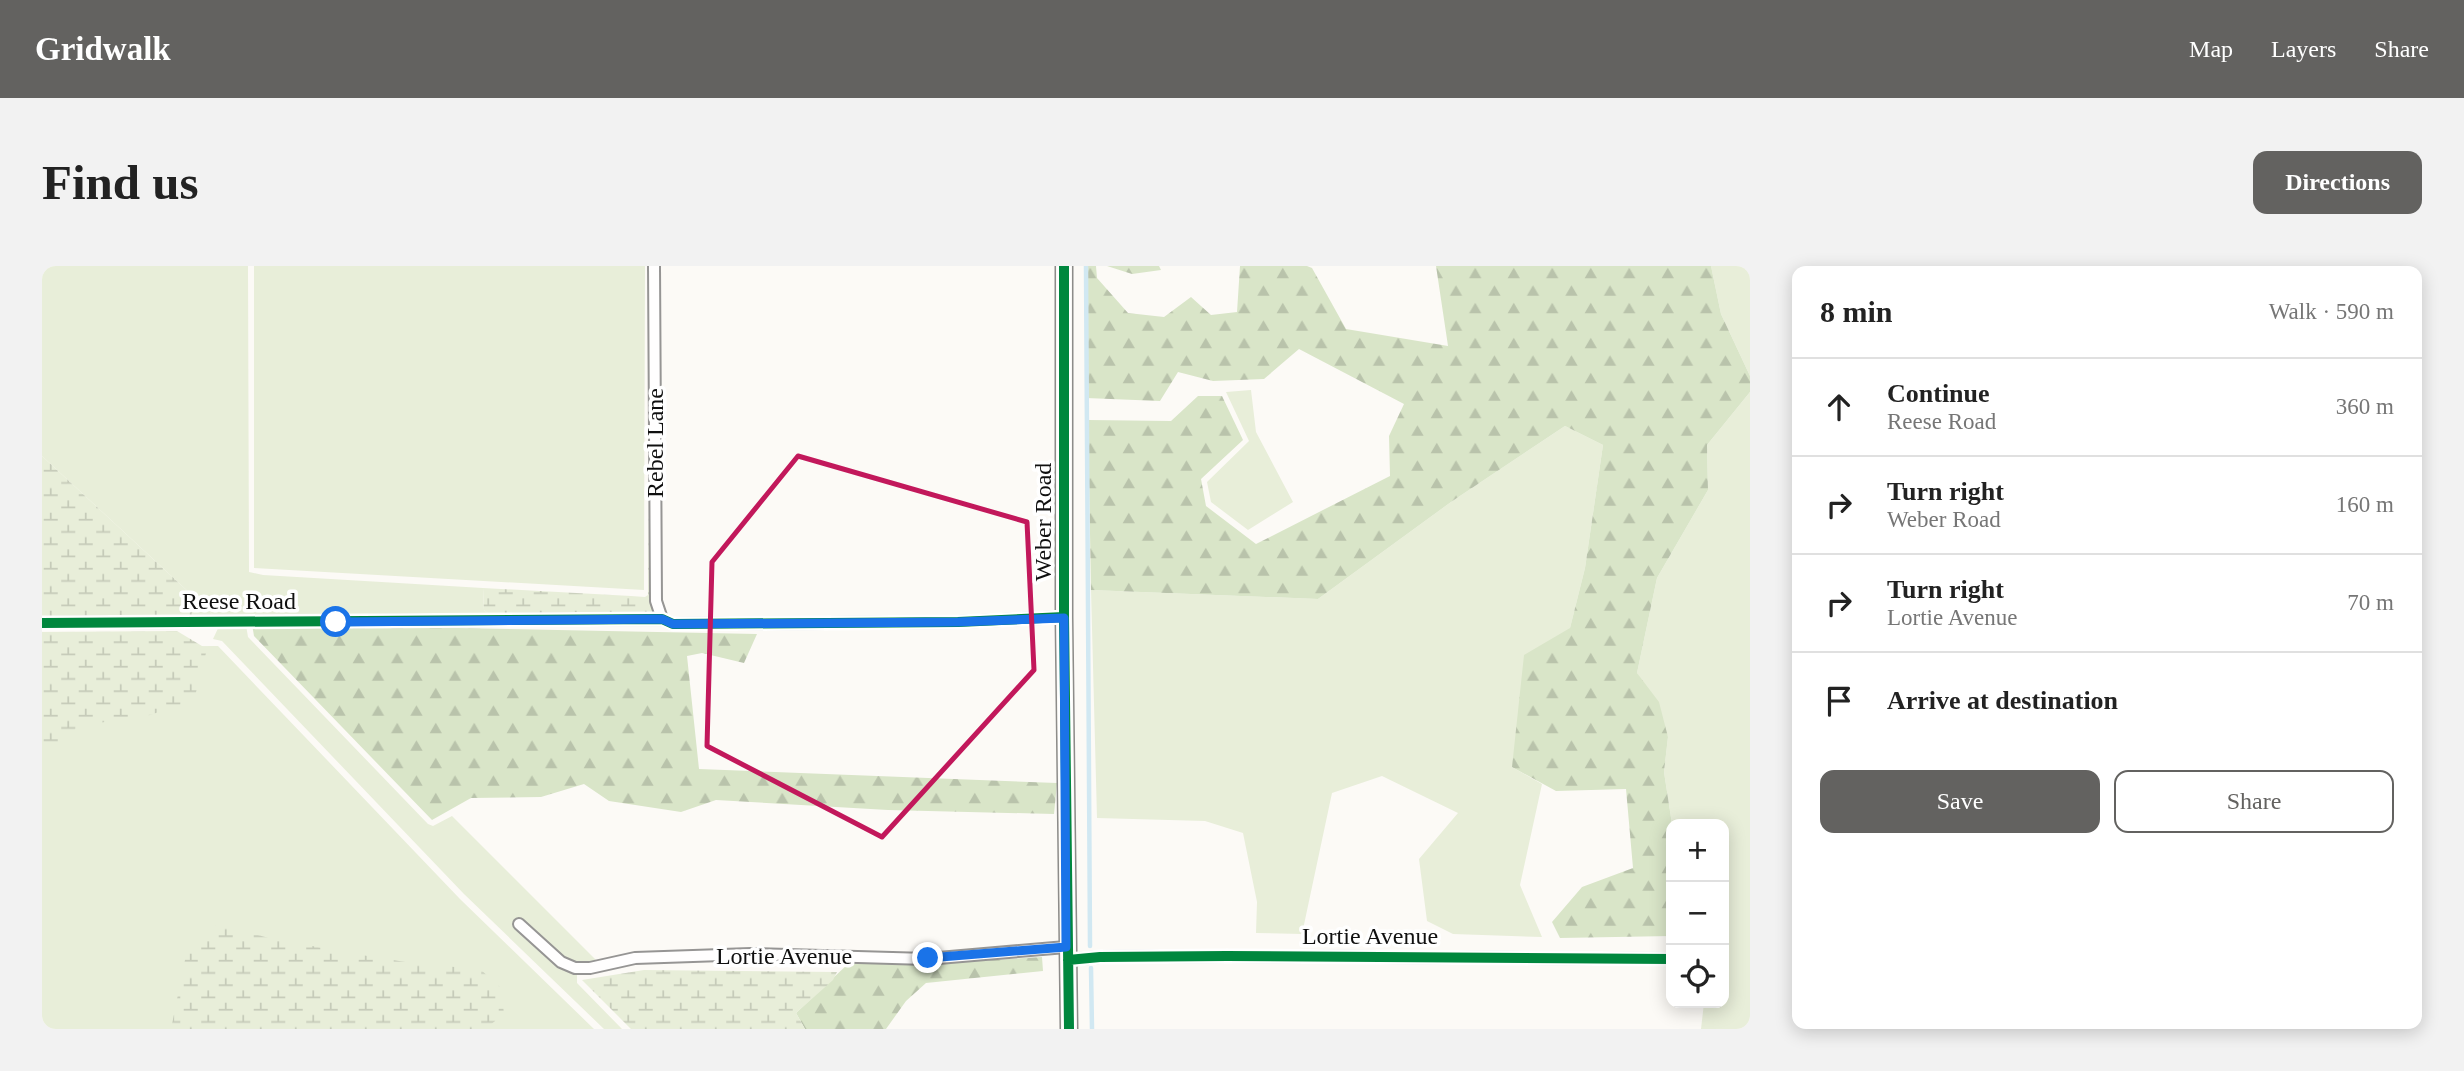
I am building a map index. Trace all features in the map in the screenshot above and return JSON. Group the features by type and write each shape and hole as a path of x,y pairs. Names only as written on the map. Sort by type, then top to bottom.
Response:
{"street":[{"name":"Rebel Lane","path":"654,266 656,601 662,619"},
{"name":"Weber Road","path":"1064,266 1064,618 1069,1029"},
{"name":"Reese Road","path":"42,623 662,619 673,624 686,624 958,622 1064,618"},
{"name":"Lortie Avenue","path":"519,924 561,962 575,968 590,968 635,958 751,954 928,958 1067,954 1100,957 1666,959"}],"highlighted area":[{"path":"798,456 1027,522 1034,670 882,837 707,746 712,562"}],"green space":[{"path":"42,266 248,266 249,572 483,588 484,610 499,622 246,625 248,637 428,824 433,826 452,816 605,969 577,975 577,983 622,1029 604,1029 464,894 222,641 213,639 221,622 42,456"},
{"path":"254,266 645,266 644,590 254,568"},
{"path":"1087,266 1096,266 1097,278 1128,313 1164,317 1191,297 1211,315 1237,312 1240,266 1307,266 1312,268 1346,329 1448,346 1436,266 1711,266 1721,314 1750,376 1750,392 1707,445 1708,490 1657,578 1637,673 1659,702 1668,737 1664,772 1671,819 1666,819 1666,936 1560,938 1552,922 1582,887 1633,868 1626,789 1556,791 1512,767 1524,655 1570,628 1585,568 1603,445 1565,426 1451,502 1318,599 1091,590 1088,420 1171,421 1198,396 1222,396 1243,440 1201,479 1206,506 1256,544 1390,476 1389,436 1404,404 1299,349 1264,379 1213,381 1178,372 1160,401 1086,398"},
{"path":"1107,266 1159,266 1161,270 1132,274"},
{"path":"1711,266 1750,266 1750,376 1721,314"},
{"path":"651,270 658,551 662,600 672,625 499,622 484,610 483,588 645,597 648,595"},
{"path":"1251,390 1256,432 1293,502 1248,530 1211,502 1207,482 1249,441 1226,392"},
{"path":"1750,392 1750,1029 1701,1029 1703,1008 1729,1008 1729,819 1671,819 1664,772 1668,737 1637,673 1657,578 1708,490 1707,445"},
{"path":"1565,426 1603,445 1585,568 1570,628 1512,767 1542,784 1520,885 1542,937 1453,934 1427,921 1419,859 1458,813 1382,776 1332,793 1302,934 1256,933 1257,902 1243,833 1205,821 1097,818 1091,590 1318,599 1451,502"},
{"path":"42,456 221,622 42,625"},
{"path":"252,624 757,634 744,663 702,653 687,656 699,769 1057,783 1054,814 888,810 716,800 681,812 609,801 584,784 541,797 471,798 432,820 254,636"},
{"path":"177,631 207,649 194,700 150,715 79,726 48,753 42,763 42,632"},
{"path":"218,646 460,899 594,1029 42,1029 42,647"},
{"path":"217,924 269,938 355,954 418,964 480,969 501,988 504,1014 485,1029 171,1029 186,955"},
{"path":"1042,957 1043,971 926,983 906,1001 886,1029 805,1029 796,1013 849,963 910,965"},
{"path":"644,970 837,972 833,980 796,1013 805,1029 631,1029 582,980"}],"waterway":[{"path":"1086,266 1090,946"},
{"path":"1091,968 1092,1029"}],"cycle path":[{"path":"1064,266 1064,617 1069,1029"},
{"path":"42,623 662,619 673,624 958,622 1064,617"},
{"path":"1068,960 1100,957 1227,956 1666,959"}],"route":[{"path":"336,622 662,619 673,624 958,622 1064,618 1066,947 928,958"}]}
